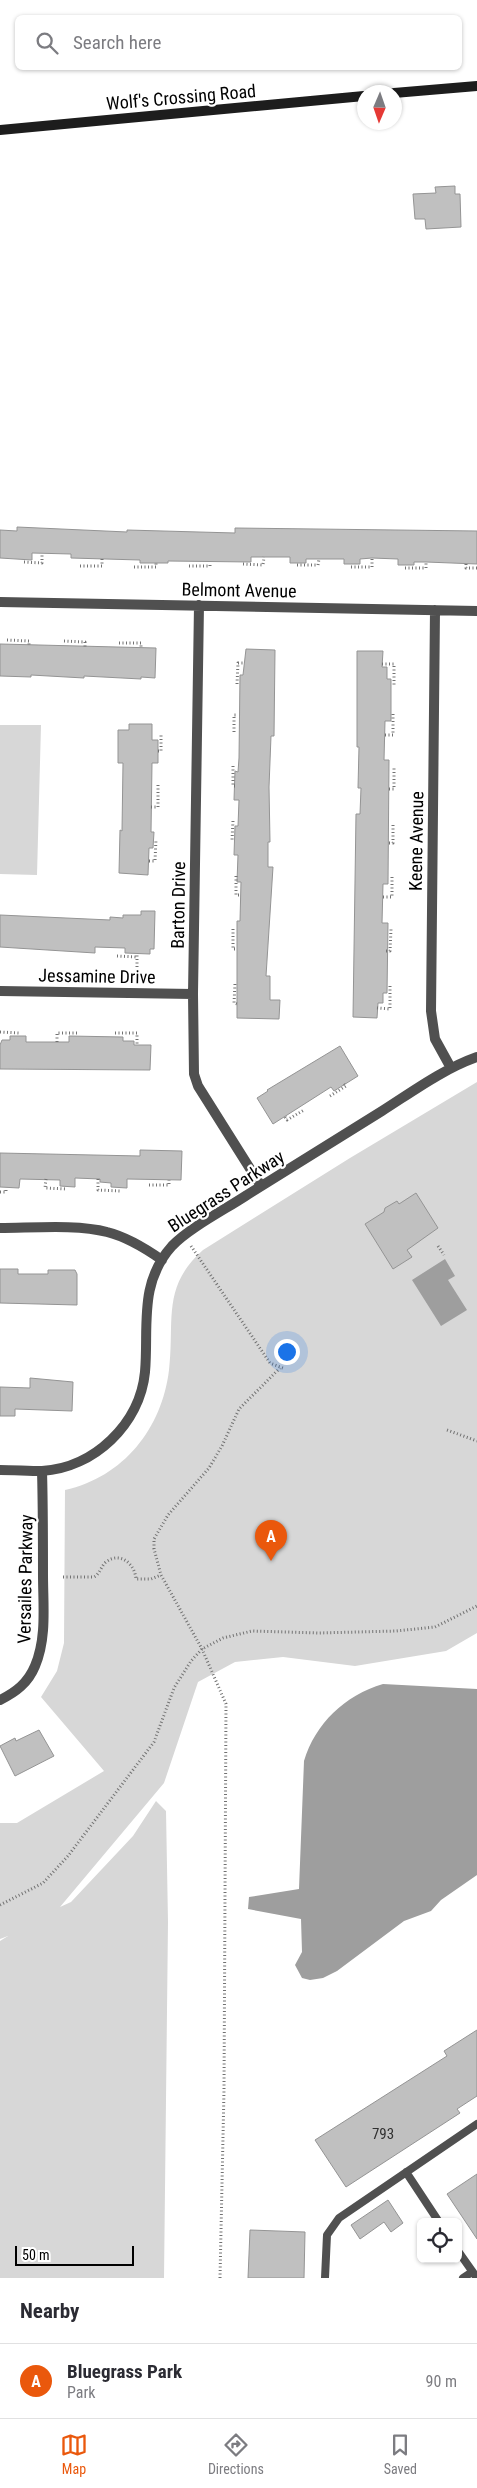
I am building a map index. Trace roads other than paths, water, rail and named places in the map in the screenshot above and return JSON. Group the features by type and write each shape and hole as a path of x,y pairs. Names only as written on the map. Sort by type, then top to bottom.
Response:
{"main road":[{"path":"402,92 477,86"},
{"name":"Wolf's Crossing Road","path":"0,130 357,97"}],"street":[{"name":"Belmont Avenue","path":"0,602 477,611"},
{"name":"Barton Drive","path":"199,605 193,1059 198,1086 261,1186"},
{"name":"Keene Avenue","path":"435,610 431,1011 435,1039 451,1068"},
{"name":"Jessamine Drive","path":"0,991 193,994"},
{"name":"Bluegrass Parkway","path":"0,1470 42,1471 62,1467 99,1450 112,1440 135,1407 145,1372 146,1306 151,1286 162,1260 173,1245 261,1186 451,1068 477,1057"},
{"path":"0,1228 86,1229 107,1232 126,1238 162,1260"},
{"name":"Versailes Parkway","path":"0,1700 18,1690 28,1680 35,1667 41,1648 43,1622 42,1471"}],"lane":[{"path":"325,2278 327,2235 332,2225 357,2204 477,2124"},
{"path":"406,2172 436,2218"},
{"path":"462,2257 474,2275 463,2278"}],"place":[{"name":"Bluegrass Park","path":"271,1561"}]}
